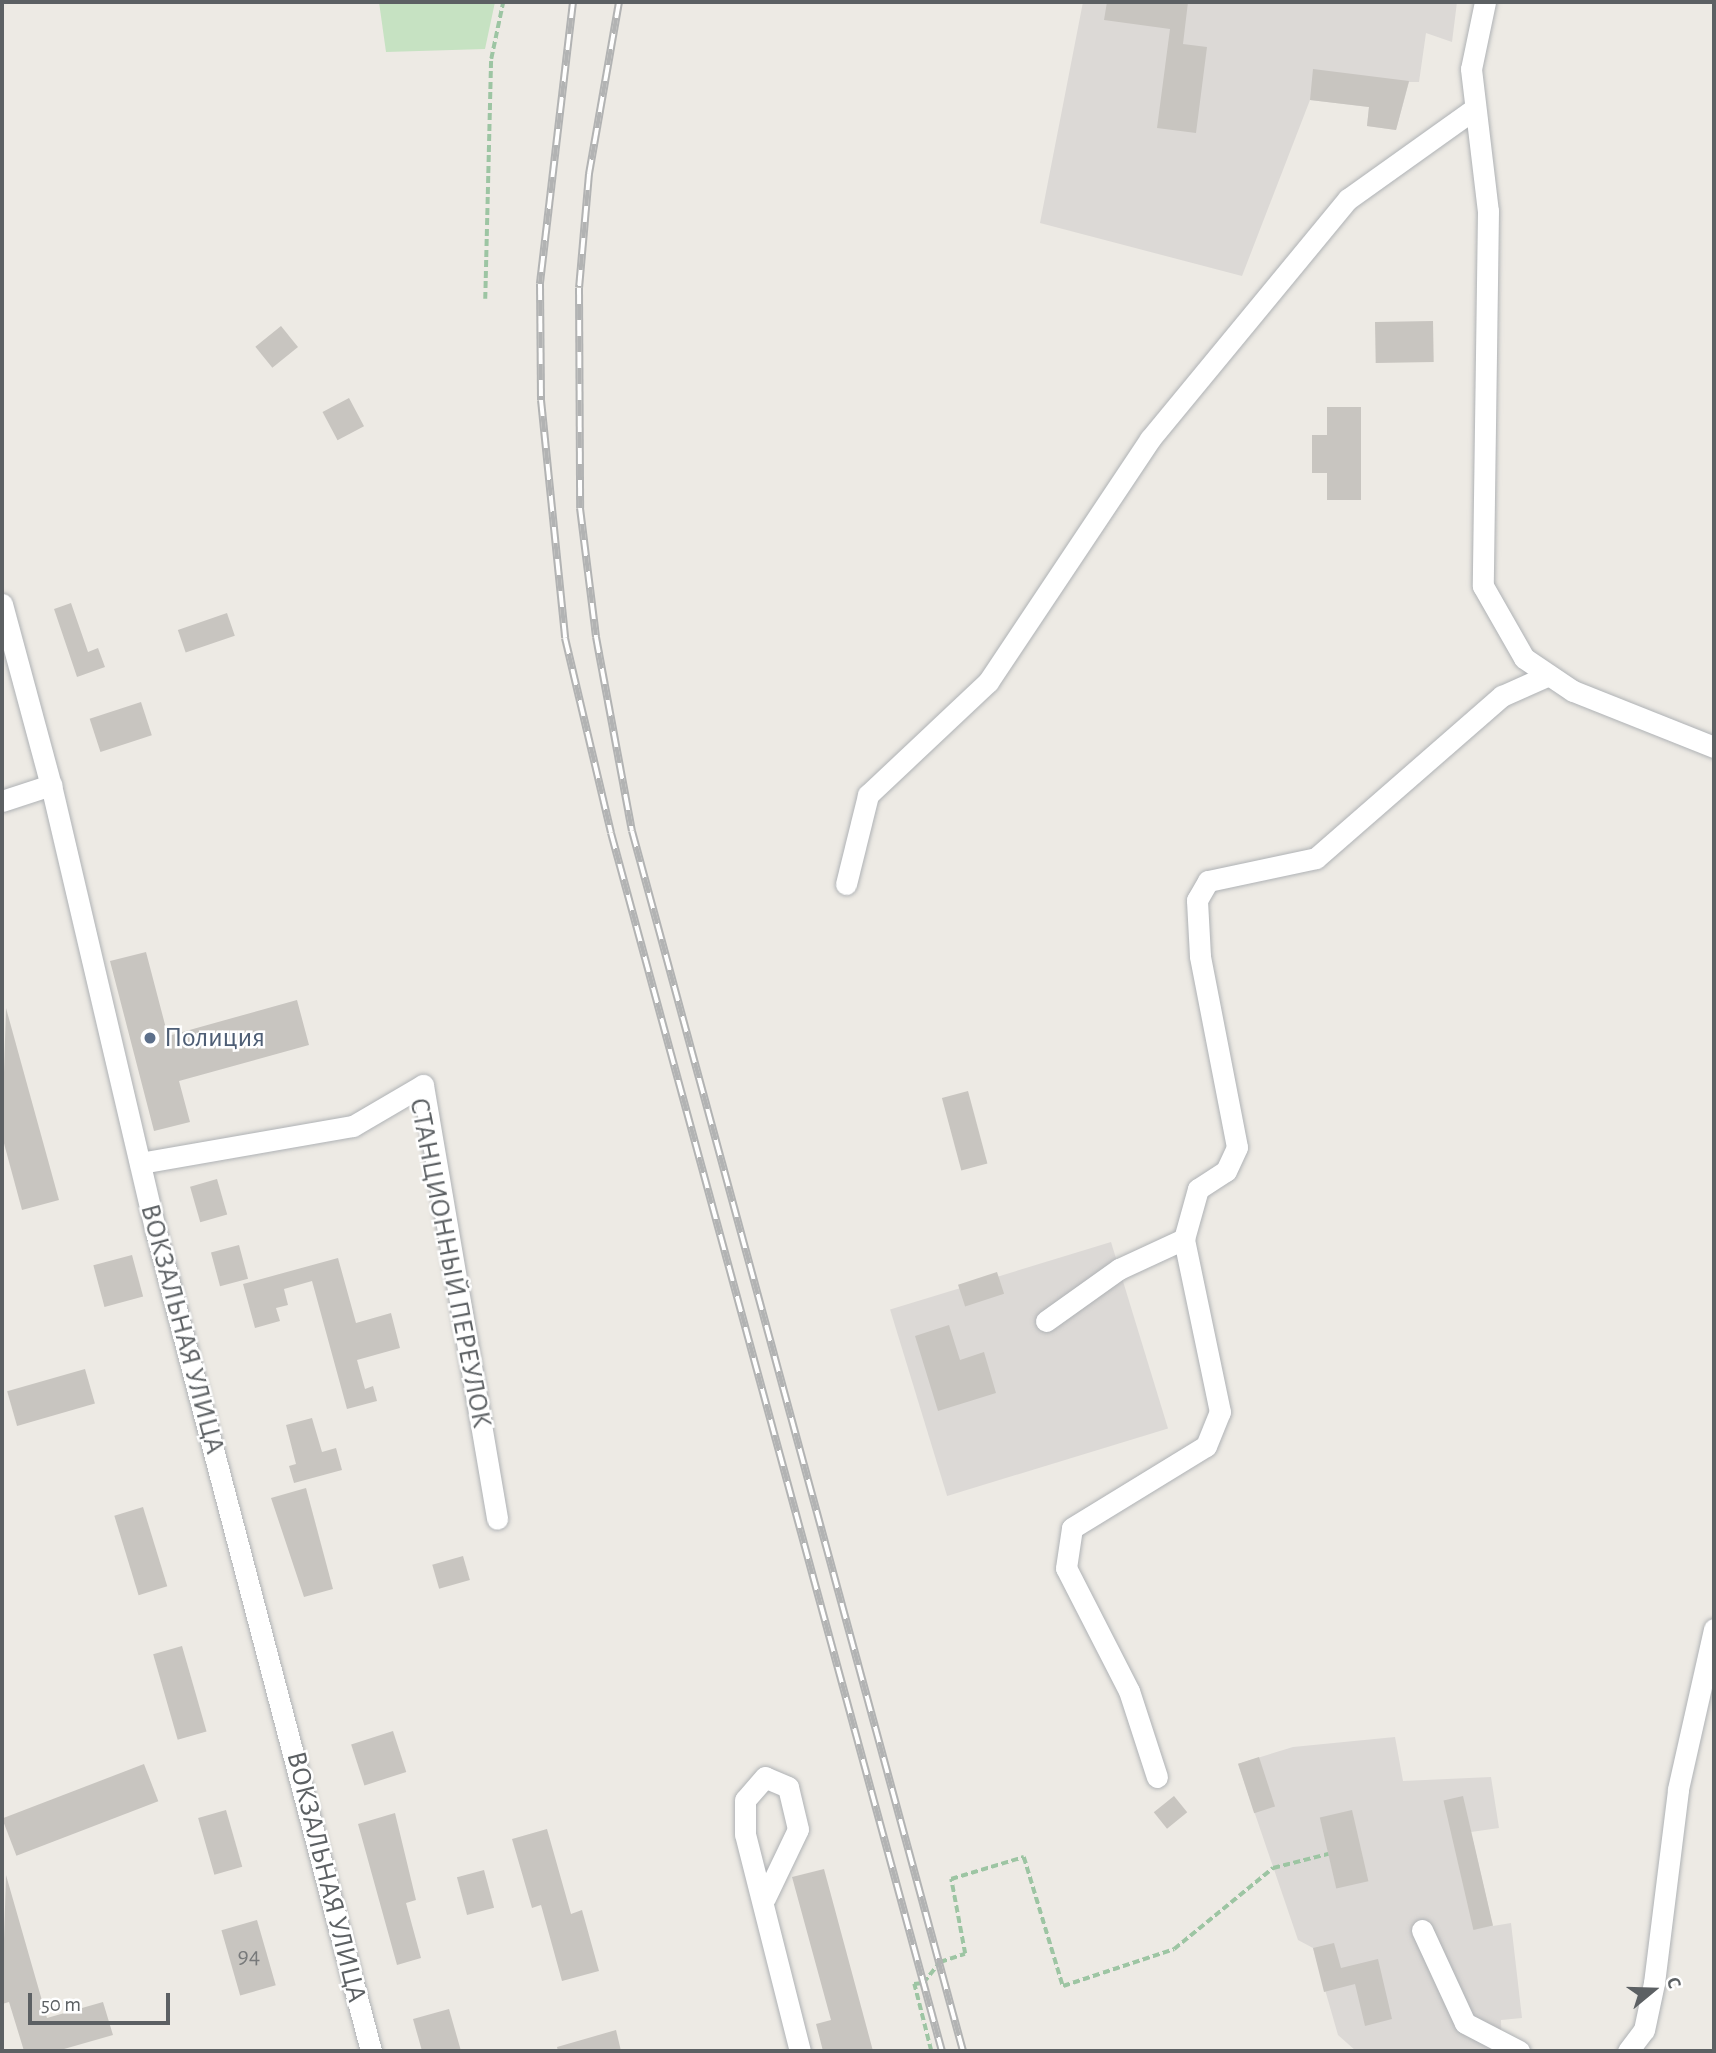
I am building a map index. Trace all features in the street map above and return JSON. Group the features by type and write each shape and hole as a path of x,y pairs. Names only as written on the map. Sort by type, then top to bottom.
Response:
{"street":[{"path":"1485,2 1471,69 1488,211 1483,586 1524,658 1573,691 1714,747"},
{"path":"846,884 868,795 988,682 1150,439 1348,199 1474,109"},
{"name":"ВОКЗАЛЬНАЯ УЛИЦА","path":"2,604 51,785 139,1163 371,2051"},
{"path":"1157,1777 1129,1691 1066,1568 1072,1528 1206,1446 1220,1412 1184,1239 1198,1189 1226,1171 1237,1147 1200,956 1197,900 1209,881 1316,858 1502,696 1549,675"},
{"path":"2,801 51,785"},
{"name":"СТАНЦИОННЫЙ ПЕРЕУЛОК","path":"139,1163 353,1126 423,1085 497,1519"},
{"path":"1046,1321 1119,1269 1184,1239"},
{"path":"1628,2051 1644,2030 1654,1983 1678,1789 1714,1629"},
{"path":"765,1898 798,1829 788,1787 765,1777 745,1800 745,1834 765,1898 800,2051"},
{"path":"1422,1930 1465,2023 1519,2051"}],"path":[{"path":"485,299 491,59 503,2"},
{"path":"931,2051 914,1984 923,1983 940,1962 965,1954 951,1879 1024,1857 1063,1986 1174,1949 1273,1868 1328,1854"}],"shaded area":[{"path":"1083,2 1457,2 1452,42 1426,33 1419,82 1409,82 1396,130 1367,126 1369,107 1310,100 1242,276 1040,223"},
{"path":"1111,1242 1168,1428 947,1496 890,1310"},
{"path":"1395,1737 1403,1781 1491,1777 1499,1828 1471,1832 1493,1926 1511,1923 1522,2018 1501,2020 1502,2051 1356,2051 1338,2035 1313,1948 1298,1940 1238,1764 1293,1747"}],"green space":[{"path":"379,2 495,2 485,49 386,52"}],"building":[{"path":"1107,2 1188,2 1183,44 1207,47 1196,133 1157,128 1170,29 1104,20"},
{"path":"1313,69 1409,81 1396,130 1367,126 1369,107 1310,100"},
{"path":"1433,321 1434,362 1376,363 1375,322"},
{"path":"281,326 298,347 272,368 255,347"},
{"path":"349,398 364,426 338,440 323,412"},
{"path":"1327,407 1361,407 1361,500 1327,500 1327,473 1312,473 1312,435 1327,435"},
{"path":"71,603 88,652 98,648 105,667 77,677 54,609"},
{"path":"227,613 235,636 186,653 178,630"},
{"path":"141,702 152,735 100,752 90,719"},
{"path":"146,952 168,1036 297,1000 309,1045 179,1081 190,1122 154,1131 110,961"},
{"path":"6,1008 59,1200 22,1210 2,1136"},
{"path":"968,1091 987,1163 961,1170 942,1098"},
{"path":"217,1179 227,1215 200,1222 190,1187"},
{"path":"239,1245 248,1279 220,1286 211,1253"},
{"path":"132,1255 143,1297 104,1307 93,1265"},
{"path":"338,1258 356,1323 391,1313 400,1348 357,1360 365,1389 373,1386 377,1401 347,1409 312,1281 284,1289 288,1305 276,1308 280,1321 255,1328 243,1284"},
{"path":"997,1272 1004,1294 965,1307 958,1285"},
{"path":"949,1325 960,1360 984,1352 996,1393 938,1411 915,1336"},
{"path":"85,1369 95,1404 17,1426 7,1391"},
{"path":"312,1418 322,1452 336,1448 342,1470 294,1483 289,1466 296,1464 286,1425"},
{"path":"306,1488 333,1589 304,1597 271,1498"},
{"path":"143,1507 167,1586 139,1595 114,1516"},
{"path":"463,1556 470,1580 439,1589 432,1565"},
{"path":"182,1646 207,1732 178,1740 153,1654"},
{"path":"393,1731 406,1772 364,1785 351,1745"},
{"path":"1259,1757 1275,1806 1254,1813 1238,1764"},
{"path":"144,1764 158,1801 16,1856 2,1818"},
{"path":"1174,1796 1187,1812 1167,1829 1154,1812"},
{"path":"1463,1796 1493,1926 1473,1930 1444,1800"},
{"path":"226,1810 242,1867 214,1875 198,1818"},
{"path":"1352,1810 1368,1881 1336,1889 1320,1817"},
{"path":"395,1813 416,1900 406,1903 421,1958 397,1965 358,1824"},
{"path":"547,1829 571,1914 582,1910 599,1971 562,1981 541,1905 532,1908 512,1839"},
{"path":"824,1869 873,2051 823,2051 816,2024 831,2020 792,1877"},
{"path":"484,1870 494,1908 467,1915 457,1877"},
{"path":"6,1875 47,2018 103,2002 113,2035 57,2051 24,2051 9,2002 2,2004"},
{"path":"257,1920 276,1985 240,1996 221,1930"},
{"path":"1334,1943 1341,1968 1378,1959 1392,2019 1365,2026 1355,1984 1324,1992 1313,1948"},
{"path":"449,2009 461,2051 422,2051 413,2019"},
{"path":"616,2030 621,2051 558,2051 557,2047"}],"railway":[{"path":"573,2 540,284 541,400 565,638 611,833 942,2051"},
{"path":"619,2 589,174 579,288 580,508 596,637 632,831 963,2051"}],"place":[{"name":"Полиция","path":"150,1038"}]}
